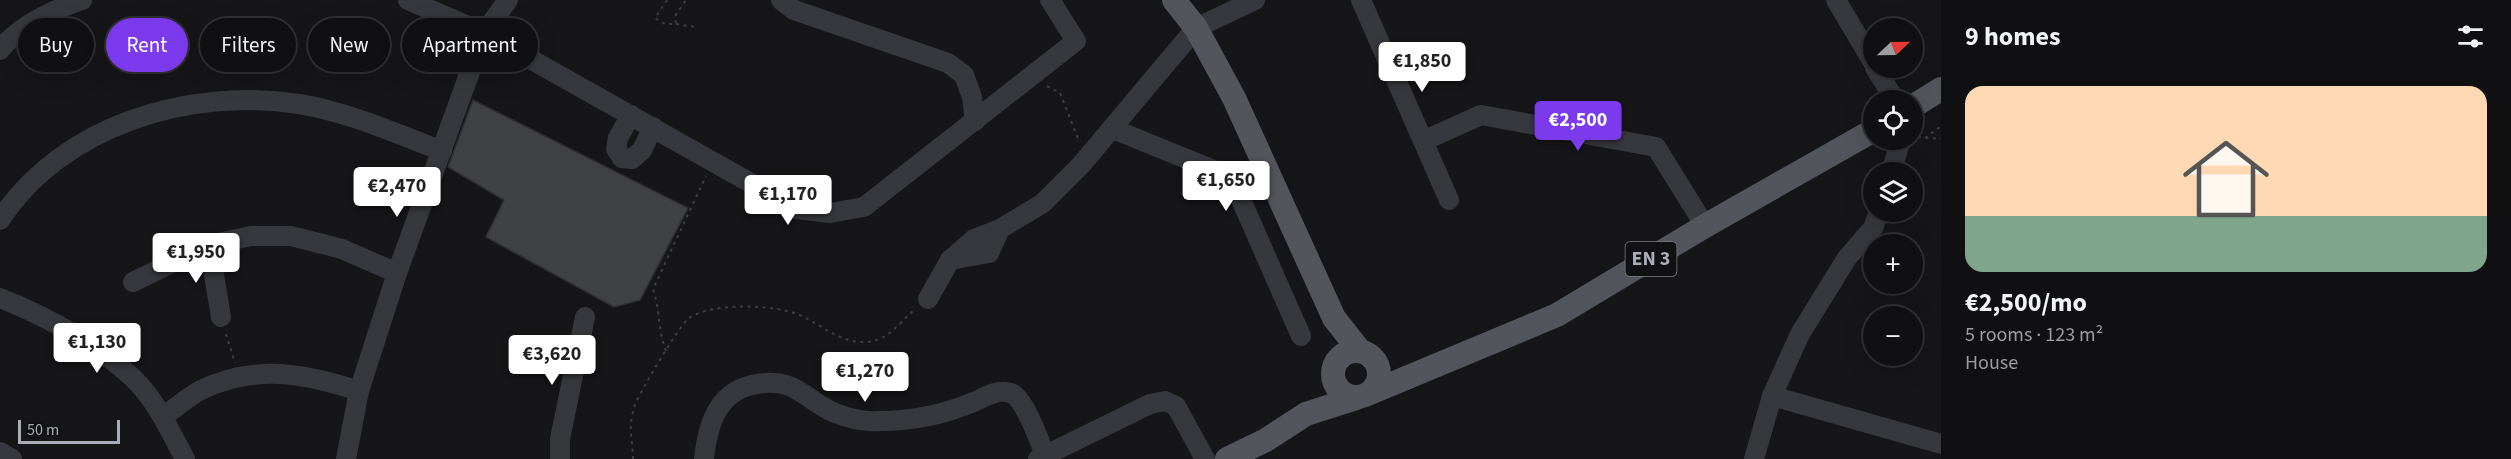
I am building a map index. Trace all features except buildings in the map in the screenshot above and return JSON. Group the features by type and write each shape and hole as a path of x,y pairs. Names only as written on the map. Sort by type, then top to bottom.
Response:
{"main road":[{"path":"1174,0 1196,28 1234,98 1334,318 1379,369 1378,382 1363,396 1342,393 1335,371 1334,318"},
{"path":"1923,100 1941,89"},
{"name":"EN 3","path":"1227,459 1266,440 1306,414 1421,374 1557,315 1863,136"},
{"name":"EN 3","path":"1306,414 1346,353 1368,357"},
{"path":"1368,357 1421,374"}],"street":[{"path":"0,50 7,41 34,21 82,0"},
{"path":"408,0 449,18"},
{"path":"494,18 507,0"},
{"path":"781,0 794,10 948,63 964,75 972,97 975,121"},
{"path":"538,63 797,209 831,213 864,207 1076,41 1050,0"},
{"path":"928,299 950,260 974,239 1000,229 1043,203 1113,129 1196,28 1255,0"},
{"path":"1361,0 1449,200"},
{"path":"1836,0 1863,47"},
{"path":"346,459 359,391 397,273 470,72"},
{"path":"0,220 13,200 35,176 75,147 126,122 183,106 245,100 299,104 360,119 441,151"},
{"path":"631,115 618,138 616,149 622,158 632,159 642,150 653,127"},
{"path":"1423,141 1480,116 1656,147 1706,226"},
{"path":"1113,129 1231,177 1301,336"},
{"path":"1754,459 1772,396 1805,325 1846,258 1873,228 1875,222"},
{"path":"132,282 209,245 251,236 291,236 342,249 397,273"},
{"path":"209,245 221,317"},
{"path":"0,298 36,312 94,347 134,379 163,417 185,459"},
{"path":"560,459 560,439 585,317"},
{"path":"163,417 200,390 239,377 280,372 317,378 359,391"},
{"path":"704,459 707,433 716,412 729,396 751,385 773,383 791,386 833,412 860,422 888,422 932,416 956,410 994,393 1009,392 1020,399 1042,457 1150,404 1165,401 1176,406 1205,459"},
{"path":"1772,396 1941,444"},
{"path":"0,452 12,459"}],"path":[{"path":"667,0 655,18 665,24 695,27"},
{"path":"676,24 675,16 686,0"},
{"path":"1031,77 1060,93 1079,141 1090,155"},
{"path":"1925,138 1941,126"},
{"path":"1925,138 1941,139"},
{"path":"666,351 660,331 658,303 653,289 693,206 712,160"},
{"path":"633,459 631,424 635,405 666,351 688,319 737,306 789,311 850,342 869,342 889,335 905,317 928,299"},
{"path":"221,317 239,377"}]}
